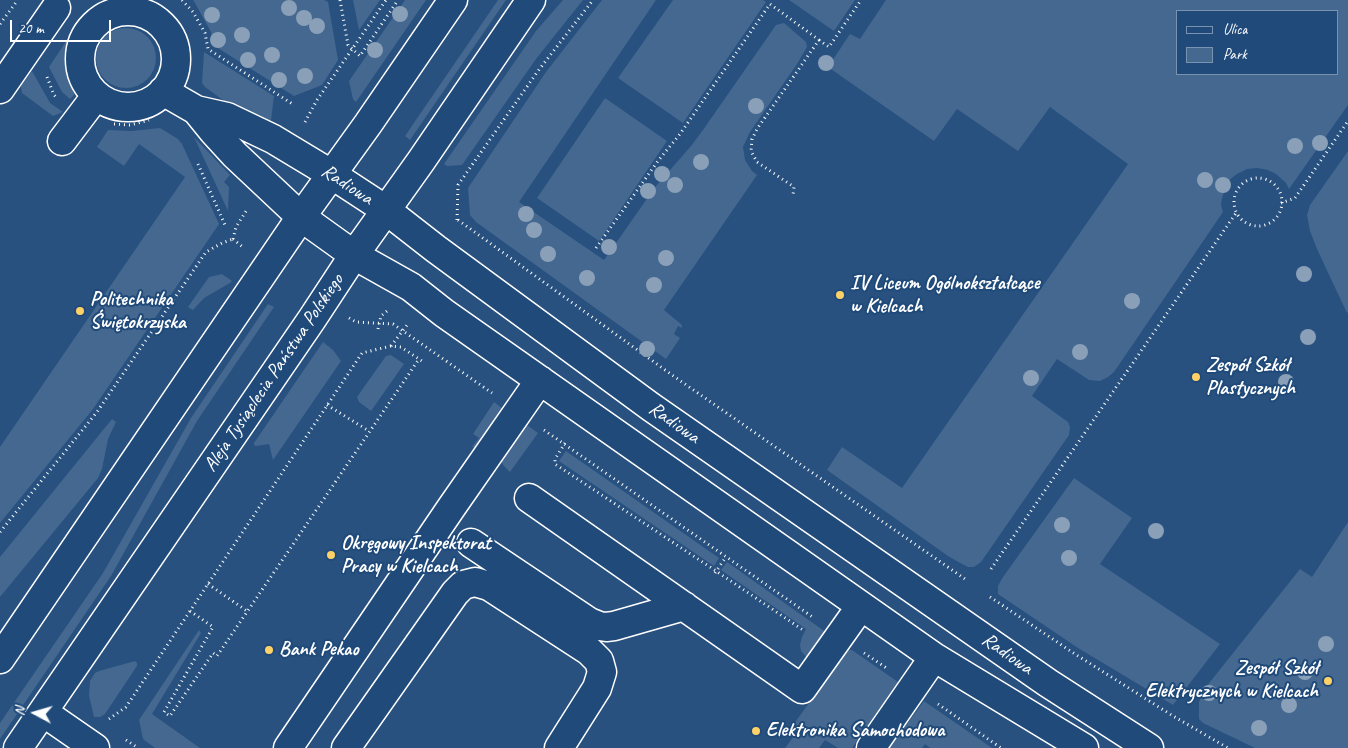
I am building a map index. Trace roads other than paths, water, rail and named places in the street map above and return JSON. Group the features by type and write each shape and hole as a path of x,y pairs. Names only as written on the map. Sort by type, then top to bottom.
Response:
{"street":[{"path":"0,659 301,217 453,0"},
{"name":"Aleja Tysiąclecia Państwa Polskiego","path":"18,748 354,255 531,0"},
{"path":"0,89 50,4 88,32"},
{"path":"123,11 138,12 151,16 162,25 171,37 175,51 172,79 164,91 152,101 138,106 123,107 109,104 96,96 87,85 81,72 79,58 81,44 97,21 109,14 123,11"},
{"name":"Radiowa","path":"164,91 196,110 227,117 273,139 386,210 651,408 1048,683 1149,748"},
{"path":"62,141 96,96"},
{"name":"Radiowa","path":"196,110 251,171 301,217 354,255 411,287 444,313 934,657 1084,748"},
{"path":"288,748 540,380"},
{"path":"530,498 802,689 861,606"},
{"path":"470,543 589,622 599,626 614,626 684,606"},
{"path":"346,748 455,593 463,584 475,582 488,586 589,651 599,661 602,672 597,688 559,748"},
{"path":"871,748 934,657"},
{"path":"43,712 95,748"}],"place":[{"name":"IV Liceum Ogólnokształcące w Kielcach","path":"840,295"},
{"name":"Politechnika Świętokrzyska","path":"80,311"},
{"name":"Zespół Szkół Plastycznych","path":"1196,377"},
{"name":"Okręgowy Inspektorat Pracy w Kielcach","path":"331,555"},
{"name":"Bank Pekao","path":"269,650"},
{"name":"Zespół Szkół Elektrycznych w Kielcach","path":"1328,681"},
{"name":"Elektronika Samochodowa","path":"756,731"}]}
